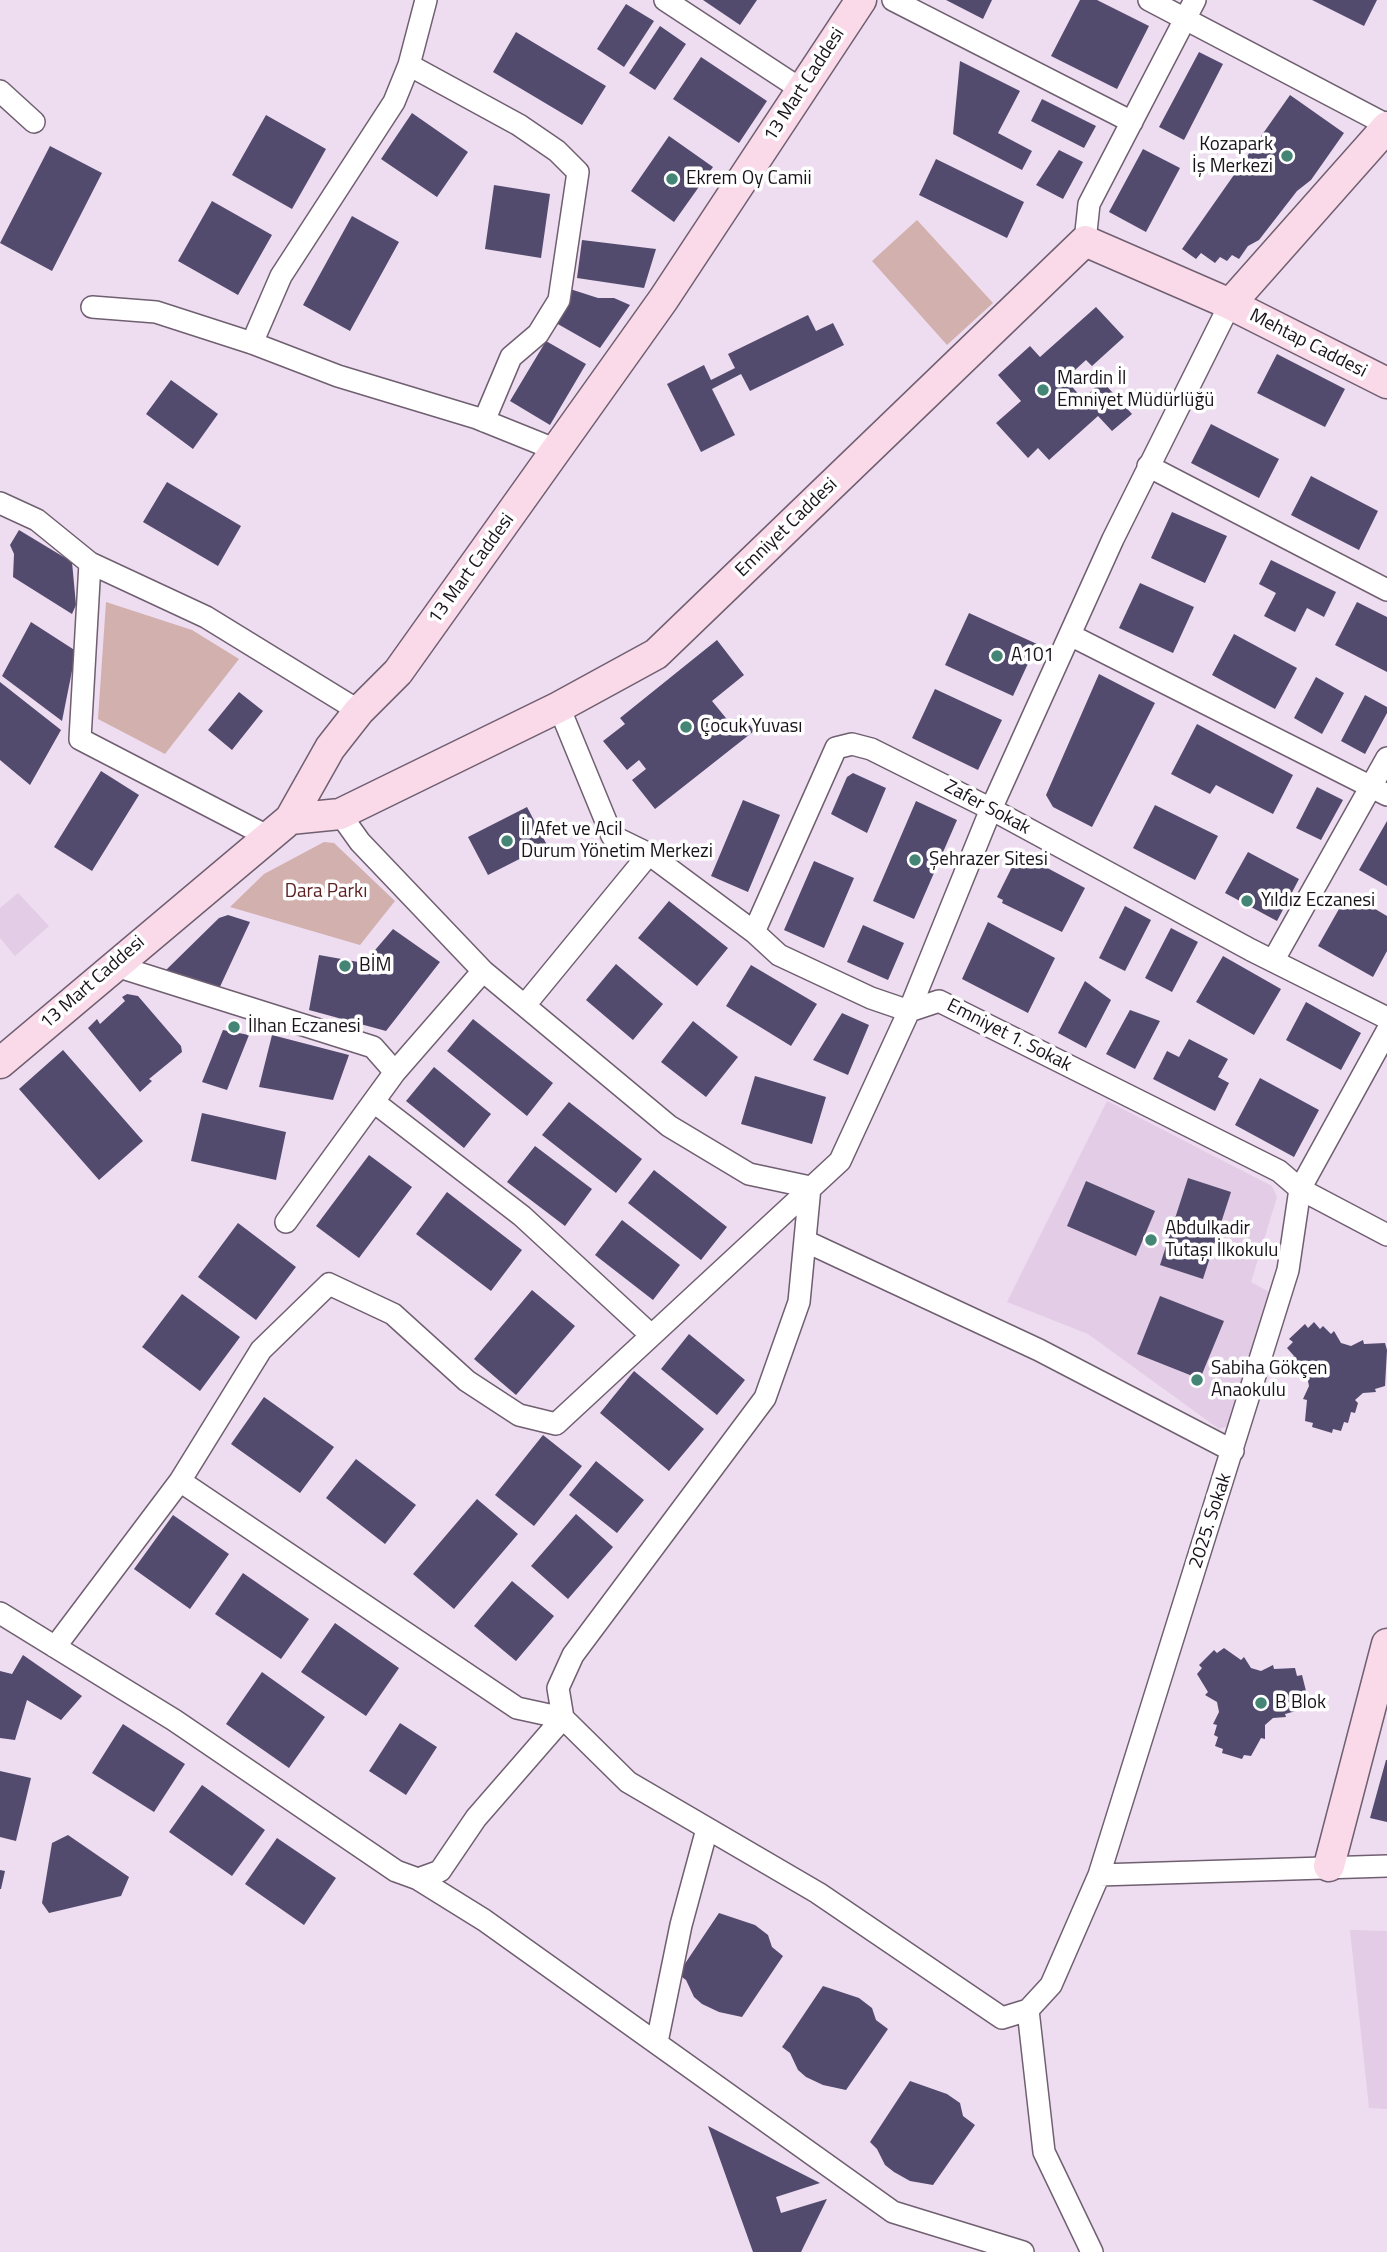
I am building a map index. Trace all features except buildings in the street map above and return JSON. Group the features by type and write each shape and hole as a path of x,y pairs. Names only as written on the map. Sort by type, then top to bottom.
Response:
{"street":[{"path":"252,342 281,276 394,102 410,65 426,0"},
{"path":"666,0 802,90"},
{"name":"13 Mart Caddesi","path":"0,1063 113,965 290,819 330,748 359,711 398,672 504,527 554,449 663,300 861,0"},
{"path":"893,0 1132,122"},
{"path":"55,1647 180,1481 261,1350 329,1284 393,1314 467,1381 519,1415 556,1424 840,1161 909,1011 991,809 1070,635 1148,466 1235,300 1387,126 1191,9 1149,0"},
{"path":"1191,9 1089,204 1085,241 1235,300"},
{"path":"410,65 519,125 557,151 578,172 559,300 538,334 511,357 484,421"},
{"path":"0,92 34,122"},
{"name":"Emniyet Caddesi","path":"290,819 340,814 559,707 656,654 1085,241"},
{"name":"Mehtap Caddesi","path":"1235,300 1387,383"},
{"path":"92,307 156,313 252,342 338,376 484,421 554,449"},
{"path":"1148,466 1387,590"},
{"path":"0,503 37,520 90,564 206,617 359,711"},
{"path":"90,564 80,739 267,836"},
{"path":"1070,635 1379,790"},
{"path":"559,707 612,836 649,854 754,932 779,955 871,998 909,1011"},
{"name":"Zafer Sokak","path":"754,932 836,748 852,744 872,748 1273,961 1387,1018"},
{"path":"1273,961 1379,790 1387,758"},
{"path":"340,814 360,842 483,971 669,1126 749,1174 810,1187"},
{"path":"525,1005 649,854"},
{"path":"113,965 373,1047 396,1072"},
{"path":"286,1222 396,1072 483,971"},
{"name":"Emniyet 1. Sokak","path":"909,1011 939,1001 1279,1171 1300,1189 1387,1235"},
{"name":"2025. Sokak","path":"1028,2010 1051,1985 1099,1874 1288,1270 1300,1189 1387,1031"},
{"path":"374,1102 522,1216 651,1335"},
{"path":"563,1718 558,1688 573,1655 765,1398 799,1302 810,1187"},
{"path":"805,1241 1039,1350 1233,1451"},
{"path":"180,1481 517,1707 563,1718 628,1782 818,1894 978,2004 1002,2018 1028,2010 1044,2152 1092,2252"},
{"path":"0,1613 174,1720 396,1871 418,1879 484,1920 893,2212 1023,2252"},
{"path":"1329,1866 1387,1644"},
{"path":"418,1879 440,1871 475,1818 563,1718"},
{"path":"657,2042 681,1925 707,1829"},
{"path":"1099,1874 1387,1866"}],"shaded area":[{"path":"18,893 49,926 15,956 0,938 0,908"},
{"name":"Abdulkadir Tutaşı İlkokulu","path":"1107,1101 1272,1186 1277,1197 1251,1282 1269,1292 1228,1426 1219,1429 1088,1334 1007,1302"},
{"path":"1350,1930 1387,1931 1387,2109 1369,2108"}],"green space":[{"path":"917,220 993,303 947,345 872,261"},
{"path":"106,602 192,630 239,659 165,754 98,719"},
{"name":"Dara Parkı","path":"324,842 334,843 395,901 360,945 230,907 264,874"}],"place":[{"name":"Kozapark İş Merkezi","path":"1287,156"},
{"name":"Ekrem Oy Camii","path":"672,179"},
{"name":"Mardin İl Emniyet Müdürlüğü","path":"1043,390"},
{"name":"A101","path":"997,656"},
{"name":"Çocuk Yuvası","path":"686,727"},
{"name":"İl Afet ve Acil Durum Yönetim Merkezi","path":"507,841"},
{"name":"Şehrazer Sitesi","path":"915,860"},
{"name":"Yıldız Eczanesi","path":"1247,901"},
{"name":"BİM","path":"345,966"},
{"name":"İlhan Eczanesi","path":"234,1027"},
{"name":"Abdulkadir Tutaşı İlkokulu","path":"1151,1240"},
{"name":"Sabiha Gökçen Anaokulu","path":"1197,1380"},
{"name":"B Blok","path":"1261,1703"}]}
